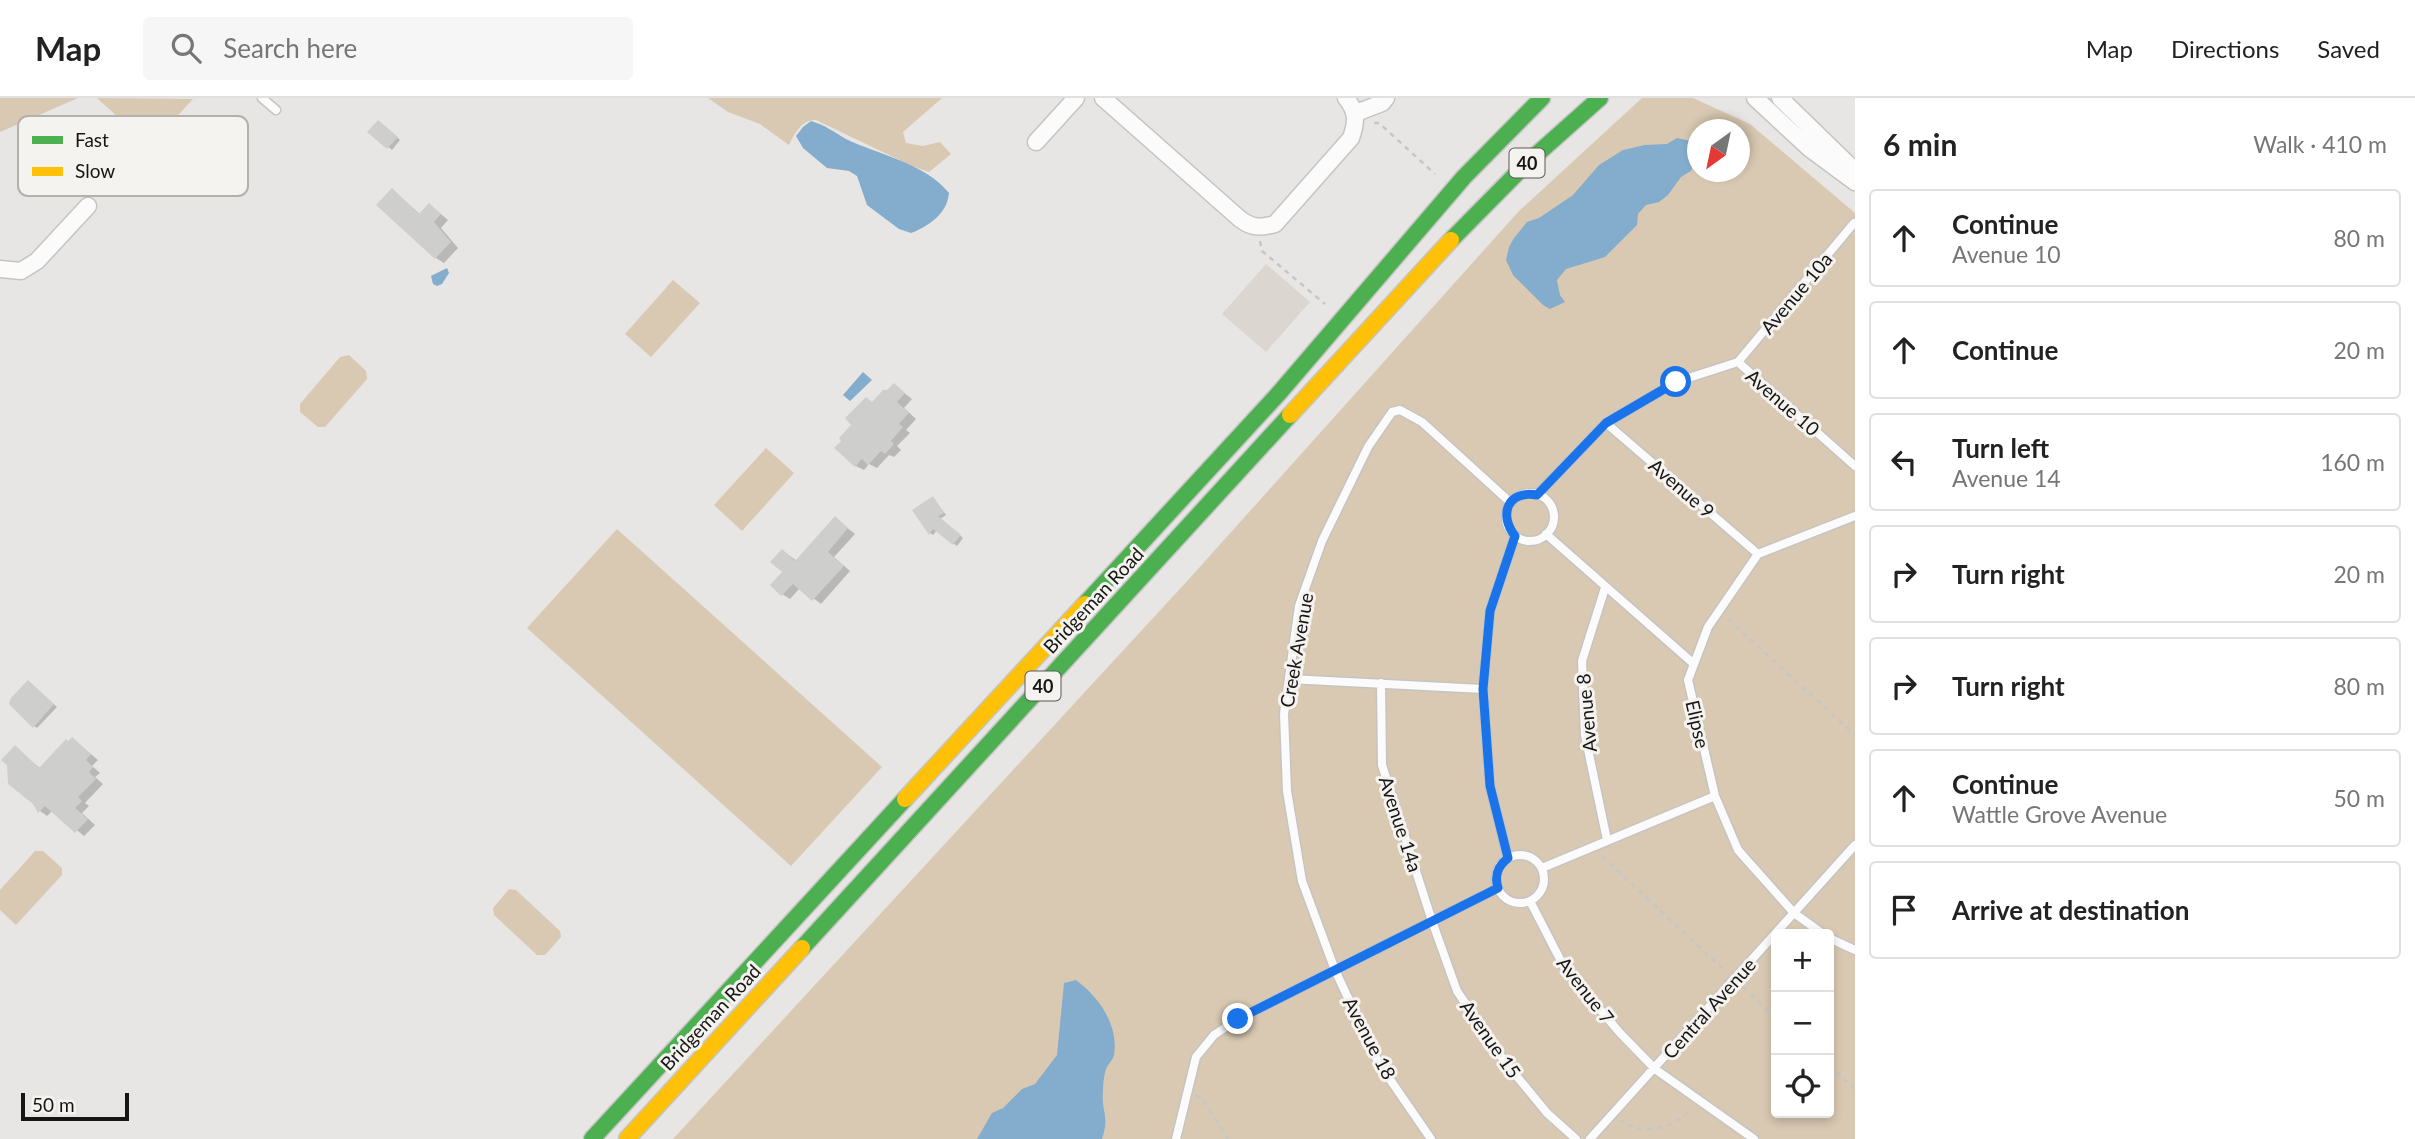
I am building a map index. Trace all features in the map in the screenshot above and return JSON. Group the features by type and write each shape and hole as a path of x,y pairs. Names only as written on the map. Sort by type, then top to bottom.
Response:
{"main road":[{"name":"Bridgeman Road","path":"592,1139 1280,392 1433,212 1542,98"},
{"name":"Bridgeman Road","path":"626,1139 1458,232 1526,164 1600,98"},
{"path":"1433,212 1458,232"}],"street":[{"path":"1037,142 1076,98"},
{"path":"1102,98 1240,219 1258,228 1275,224 1352,138 1356,118 1346,98"},
{"path":"1356,118 1386,98"},
{"path":"1755,98 1809,148 1855,182"},
{"path":"1780,98 1855,171"},
{"path":"0,269 22,271 37,261 88,206"}],"lane":[{"path":"262,98 276,110"},
{"name":"Avenue 10a","path":"1738,362 1854,223"},
{"name":"Avenue 10","path":"1537,495 1606,423 1676,382 1738,362 1855,466"},
{"name":"Creek Avenue","path":"1335,970 1302,881 1289,804 1284,714 1299,606 1322,541 1368,447 1392,412 1400,410 1422,422 1511,503"},
{"name":"Avenue 9","path":"1606,423 1758,554"},
{"path":"1521,495 1537,495 1549,504 1553,520 1546,534 1531,541 1515,536 1506,518 1511,503 1521,495"},
{"path":"1758,554 1855,516"},
{"path":"1546,534 1694,664"},
{"path":"1508,858 1490,786 1483,689 1490,611 1515,536"},
{"name":"Elipse","path":"1758,554 1708,627 1688,680 1715,796 1738,850 1794,914 1816,929"},
{"name":"Avenue 8","path":"1605,587 1582,661 1585,735 1607,840"},
{"path":"1289,679 1483,689"},
{"name":"Avenue 14a","path":"1381,684 1382,765 1432,921"},
{"path":"1542,868 1715,796"},
{"name":"Central Avenue","path":"1590,1139 1855,845"},
{"path":"1528,856 1542,868 1544,882 1541,890 1530,901 1514,902 1502,895 1498,888 1496,873 1501,863 1508,858 1528,856"},
{"path":"1176,1139 1196,1057 1214,1035 1238,1019 1498,888"},
{"name":"Avenue 7","path":"1530,901 1564,967 1620,1033 1655,1069 1754,1139"},
{"name":"Avenue 15","path":"1432,921 1457,991 1505,1062 1547,1113 1576,1139"},
{"path":"1834,940 1855,950"},
{"name":"Avenue 18","path":"1335,970 1378,1062 1431,1139"}],"path":[{"path":"1356,118 1379,123 1435,174"},
{"path":"1258,228 1262,251 1325,304"},
{"path":"1719,611 1855,734"},
{"path":"1592,847 1771,1013"},
{"path":"1834,1070 1855,1089"},
{"path":"1188,1090 1203,1100 1228,1139"},
{"path":"1612,1116 1633,1129 1654,1129 1678,1122 1698,1101"}],"shaded area":[{"path":"0,98 78,98 37,116 18,116 18,124 0,132"},
{"path":"97,98 193,99 177,116 117,116"},
{"path":"708,98 942,98 903,132 906,143 923,146 940,142 951,154 929,172 816,120 803,125 789,145 760,124 728,112"},
{"path":"1642,98 1693,98 1739,119 1687,119 1687,182 1750,182 1750,124 1855,213 1855,1139 673,1139 1189,579 1519,211"},
{"path":"1266,264 1310,302 1266,352 1222,314"},
{"path":"673,280 700,303 651,357 625,334"},
{"path":"349,355 366,371 367,379 325,427 318,427 300,412 300,404 340,357"},
{"path":"766,448 794,473 742,531 714,505"},
{"path":"617,529 882,767 791,866 527,628"},
{"path":"35,851 43,851 62,868 62,875 16,925 0,910 0,890"},
{"path":"509,889 516,890 560,931 561,937 545,955 537,955 494,915 493,908"}],"water":[{"path":"811,121 927,174 949,193 941,213 924,227 911,233 899,229 867,205 857,176 849,171 827,168 803,148 796,136"},
{"path":"1677,138 1687,140 1687,173 1659,202 1646,205 1638,214 1637,225 1605,257 1566,269 1557,280 1560,295 1565,302 1550,309 1543,305 1513,275 1506,260 1514,238 1527,222 1539,218 1573,195 1599,165 1623,150 1667,144"},
{"path":"447,268 449,273 442,284 433,284 431,276"},
{"path":"863,372 872,380 850,401 843,395"},
{"path":"1076,980 1092,994 1105,1012 1115,1044 1113,1059 1106,1069 1103,1083 1105,1125 1102,1139 977,1139 992,1113 1003,1108 1022,1089 1035,1084 1057,1055 1064,983"}],"building":[{"path":"378,120 398,137 387,149 367,132"},
{"path":"392,188 419,214 429,203 441,214 434,222 451,242 435,259 376,205"},
{"path":"894,383 905,393 897,402 909,413 899,424 903,427 891,441 894,444 885,454 881,451 868,465 862,459 855,467 834,448 851,425 845,418 866,397 872,402"},
{"path":"933,496 944,513 938,516 961,535 953,545 933,529 929,535 912,510"},
{"path":"835,516 848,528 828,552 844,566 812,601 793,584 781,596 770,585 782,572 770,562 782,549 795,561"},
{"path":"28,680 54,704 33,728 9,704 11,698"},
{"path":"72,737 91,754 86,760 93,767 89,772 96,779 78,797 82,801 75,808 88,819 75,833 45,806 38,813 33,804 8,784 7,765 1,760 15,745 39,768 66,739 68,741"}],"traffic: fast":[{"path":"1085,604 1280,392 1464,177 1542,98"},
{"path":"1451,240 1526,164 1600,98"},
{"path":"802,948 1290,415"},
{"path":"592,1139 905,799"}],"traffic: slow":[{"path":"1290,415 1451,240"},
{"path":"905,799 1085,604"},
{"path":"627,1139 802,948"}],"route":[{"path":"1238,1019 1498,888 1496,873 1501,863 1508,858 1490,786 1483,689 1490,611 1515,536 1508,526 1507,510 1514,499 1521,495 1537,495 1606,423 1676,382"}]}
